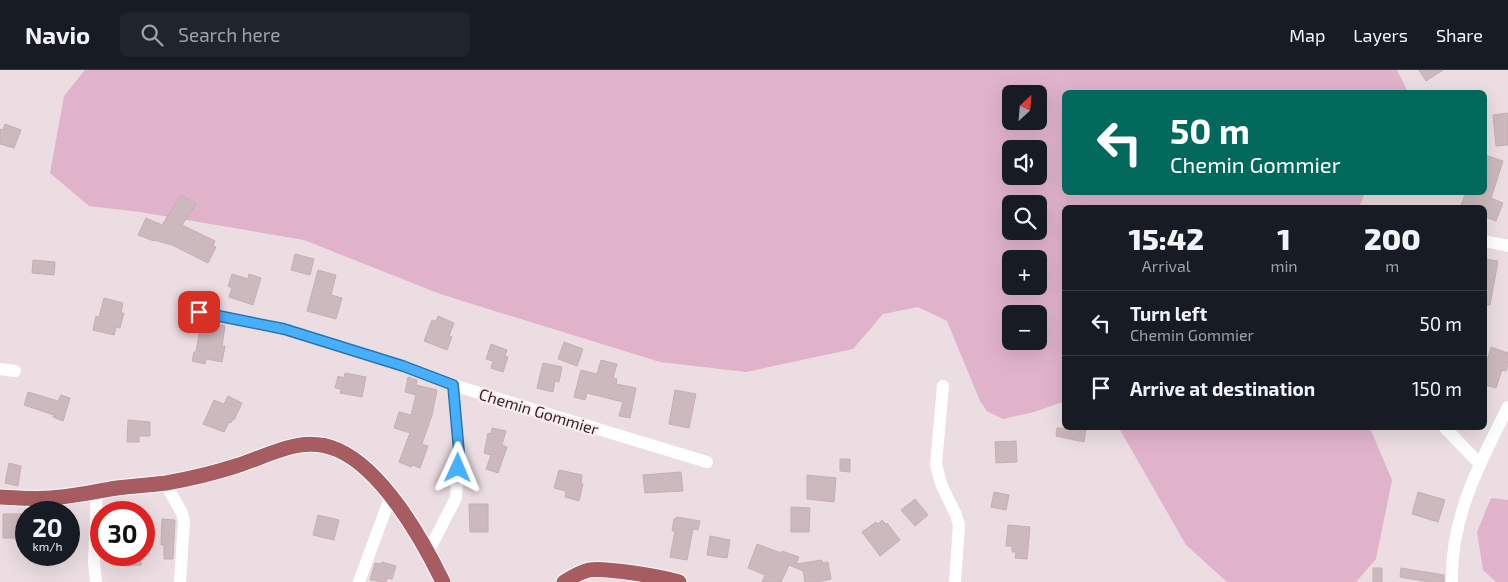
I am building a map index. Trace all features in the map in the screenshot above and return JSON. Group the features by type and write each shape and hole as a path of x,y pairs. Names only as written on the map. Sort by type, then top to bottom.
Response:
{"main road":[{"path":"0,497 53,498 166,483 236,466 285,447 317,444 337,450 354,459 391,495 428,552 443,582"},
{"path":"564,582 574,575 589,570 605,570 679,582"}],"street":[{"path":"1487,241 1508,246"},
{"name":"Chemin Gommier","path":"199,312 284,329 403,366 453,385 707,462"},
{"path":"0,369 15,371"},
{"path":"428,552 456,498 459,452 453,385"},
{"path":"943,386 936,464 941,484 959,525 955,582"},
{"path":"1452,582 1451,564 1465,499 1508,407"},
{"path":"1448,430 1480,464"},
{"path":"166,483 182,513 184,521 180,582"},
{"path":"96,582 94,562 97,491"},
{"path":"359,582 391,495"}],"shaded area":[{"path":"85,70 1397,70 1407,90 1062,90 1062,195 1364,195 1360,205 1062,205 1062,402 1034,412 1003,419 987,411 980,401 947,321 918,307 883,314 853,349 746,372 660,362 440,294 304,240 140,212 89,206 50,173 64,96"},
{"path":"1120,430 1371,430 1392,480 1376,559 1356,582 1227,582 1186,545"},
{"path":"1491,498 1508,500 1508,582 1496,582 1483,570 1477,532"}],"building":[{"path":"1419,70 1443,70 1426,81"},
{"path":"1508,113 1508,145 1496,146 1493,115"},
{"path":"5,124 21,130 14,148 0,144 0,129 3,130"},
{"path":"1487,156 1503,161 1491,198 1503,203 1496,221 1487,218 1487,205 1461,205 1465,195 1487,195"},
{"path":"181,195 196,204 182,225 215,241 213,246 216,247 208,263 172,245 138,235 146,218 162,225"},
{"path":"295,254 314,259 310,275 291,270"},
{"path":"1487,259 1498,261 1490,305 1487,305"},
{"path":"33,260 55,262 54,275 32,273"},
{"path":"318,270 336,275 331,295 342,298 336,319 307,311"},
{"path":"232,274 248,279 249,274 261,278 253,305 229,297 232,288 228,286"},
{"path":"104,298 123,303 121,313 124,313 120,328 116,327 114,335 93,330 96,316 99,317"},
{"path":"438,316 454,323 449,336 452,337 447,350 424,341 432,320 436,321"},
{"path":"201,321 225,326 222,346 225,346 222,362 206,359 205,364 192,361 194,352 196,352"},
{"path":"564,342 583,349 577,366 558,359"},
{"path":"491,344 507,350 505,356 508,357 503,372 491,368 493,361 486,359"},
{"path":"1491,347 1508,353 1506,371 1502,370 1496,388 1487,386 1487,360"},
{"path":"601,360 617,364 613,378 617,379 616,384 636,388 630,418 619,416 623,402 587,393 585,400 574,397 581,370 597,374"},
{"path":"543,363 562,367 559,382 555,381 553,392 537,388"},
{"path":"345,373 366,377 362,397 340,393 341,389 335,388 338,376 344,378"},
{"path":"408,377 417,380 416,385 437,390 432,415 422,444 428,446 420,468 412,465 411,467 399,462 410,433 394,428 399,412 411,415 416,395 405,392"},
{"path":"675,390 696,394 689,428 669,424"},
{"path":"28,392 58,401 61,395 70,398 63,421 53,417 54,415 24,405"},
{"path":"228,396 242,403 234,420 231,423 229,422 224,432 203,424 214,400 224,404"},
{"path":"128,420 150,422 150,436 139,436 139,442 127,442"},
{"path":"492,428 506,431 502,445 507,447 498,473 486,469 491,455 484,453 488,433 491,434"},
{"path":"1057,428 1062,428 1062,430 1086,430 1084,442 1056,436"},
{"path":"1016,441 1017,462 996,463 995,442"},
{"path":"840,459 850,459 850,472 840,471"},
{"path":"9,463 21,466 18,486 5,483"},
{"path":"559,470 582,475 581,483 583,484 579,501 565,497 566,491 554,488"},
{"path":"681,472 683,491 645,493 643,475"},
{"path":"807,475 836,478 834,502 807,499"},
{"path":"994,492 1009,495 1006,510 991,507"},
{"path":"1418,492 1445,500 1438,522 1412,514"},
{"path":"915,499 928,515 915,526 901,510"},
{"path":"469,504 488,504 488,532 470,532"},
{"path":"791,507 810,508 809,532 791,532"},
{"path":"3,514 15,514 15,538 3,538"},
{"path":"318,515 339,520 334,540 313,535"},
{"path":"676,517 700,521 698,530 693,529 687,560 670,557 675,531 672,531"},
{"path":"162,519 175,520 173,559 164,559 164,545 161,545"},
{"path":"882,520 887,523 900,540 880,556 862,532"},
{"path":"1008,525 1030,527 1027,559 1015,558 1016,552 1012,552 1012,546 1006,546"},
{"path":"710,536 730,540 727,558 707,555"},
{"path":"757,544 781,553 782,551 799,557 796,564 822,560 822,563 828,562 831,579 805,582 803,571 789,565 781,582 762,582 765,575 748,568"},
{"path":"382,562 396,566 392,579 387,578 386,582 370,580 375,563 381,564"},
{"path":"1373,568 1382,568 1382,582 1373,582"},
{"path":"1401,568 1444,575 1444,582 1429,582 1400,577"}],"route":[{"path":"199,312 284,329 403,366 453,385 459,452 458,468"}]}
